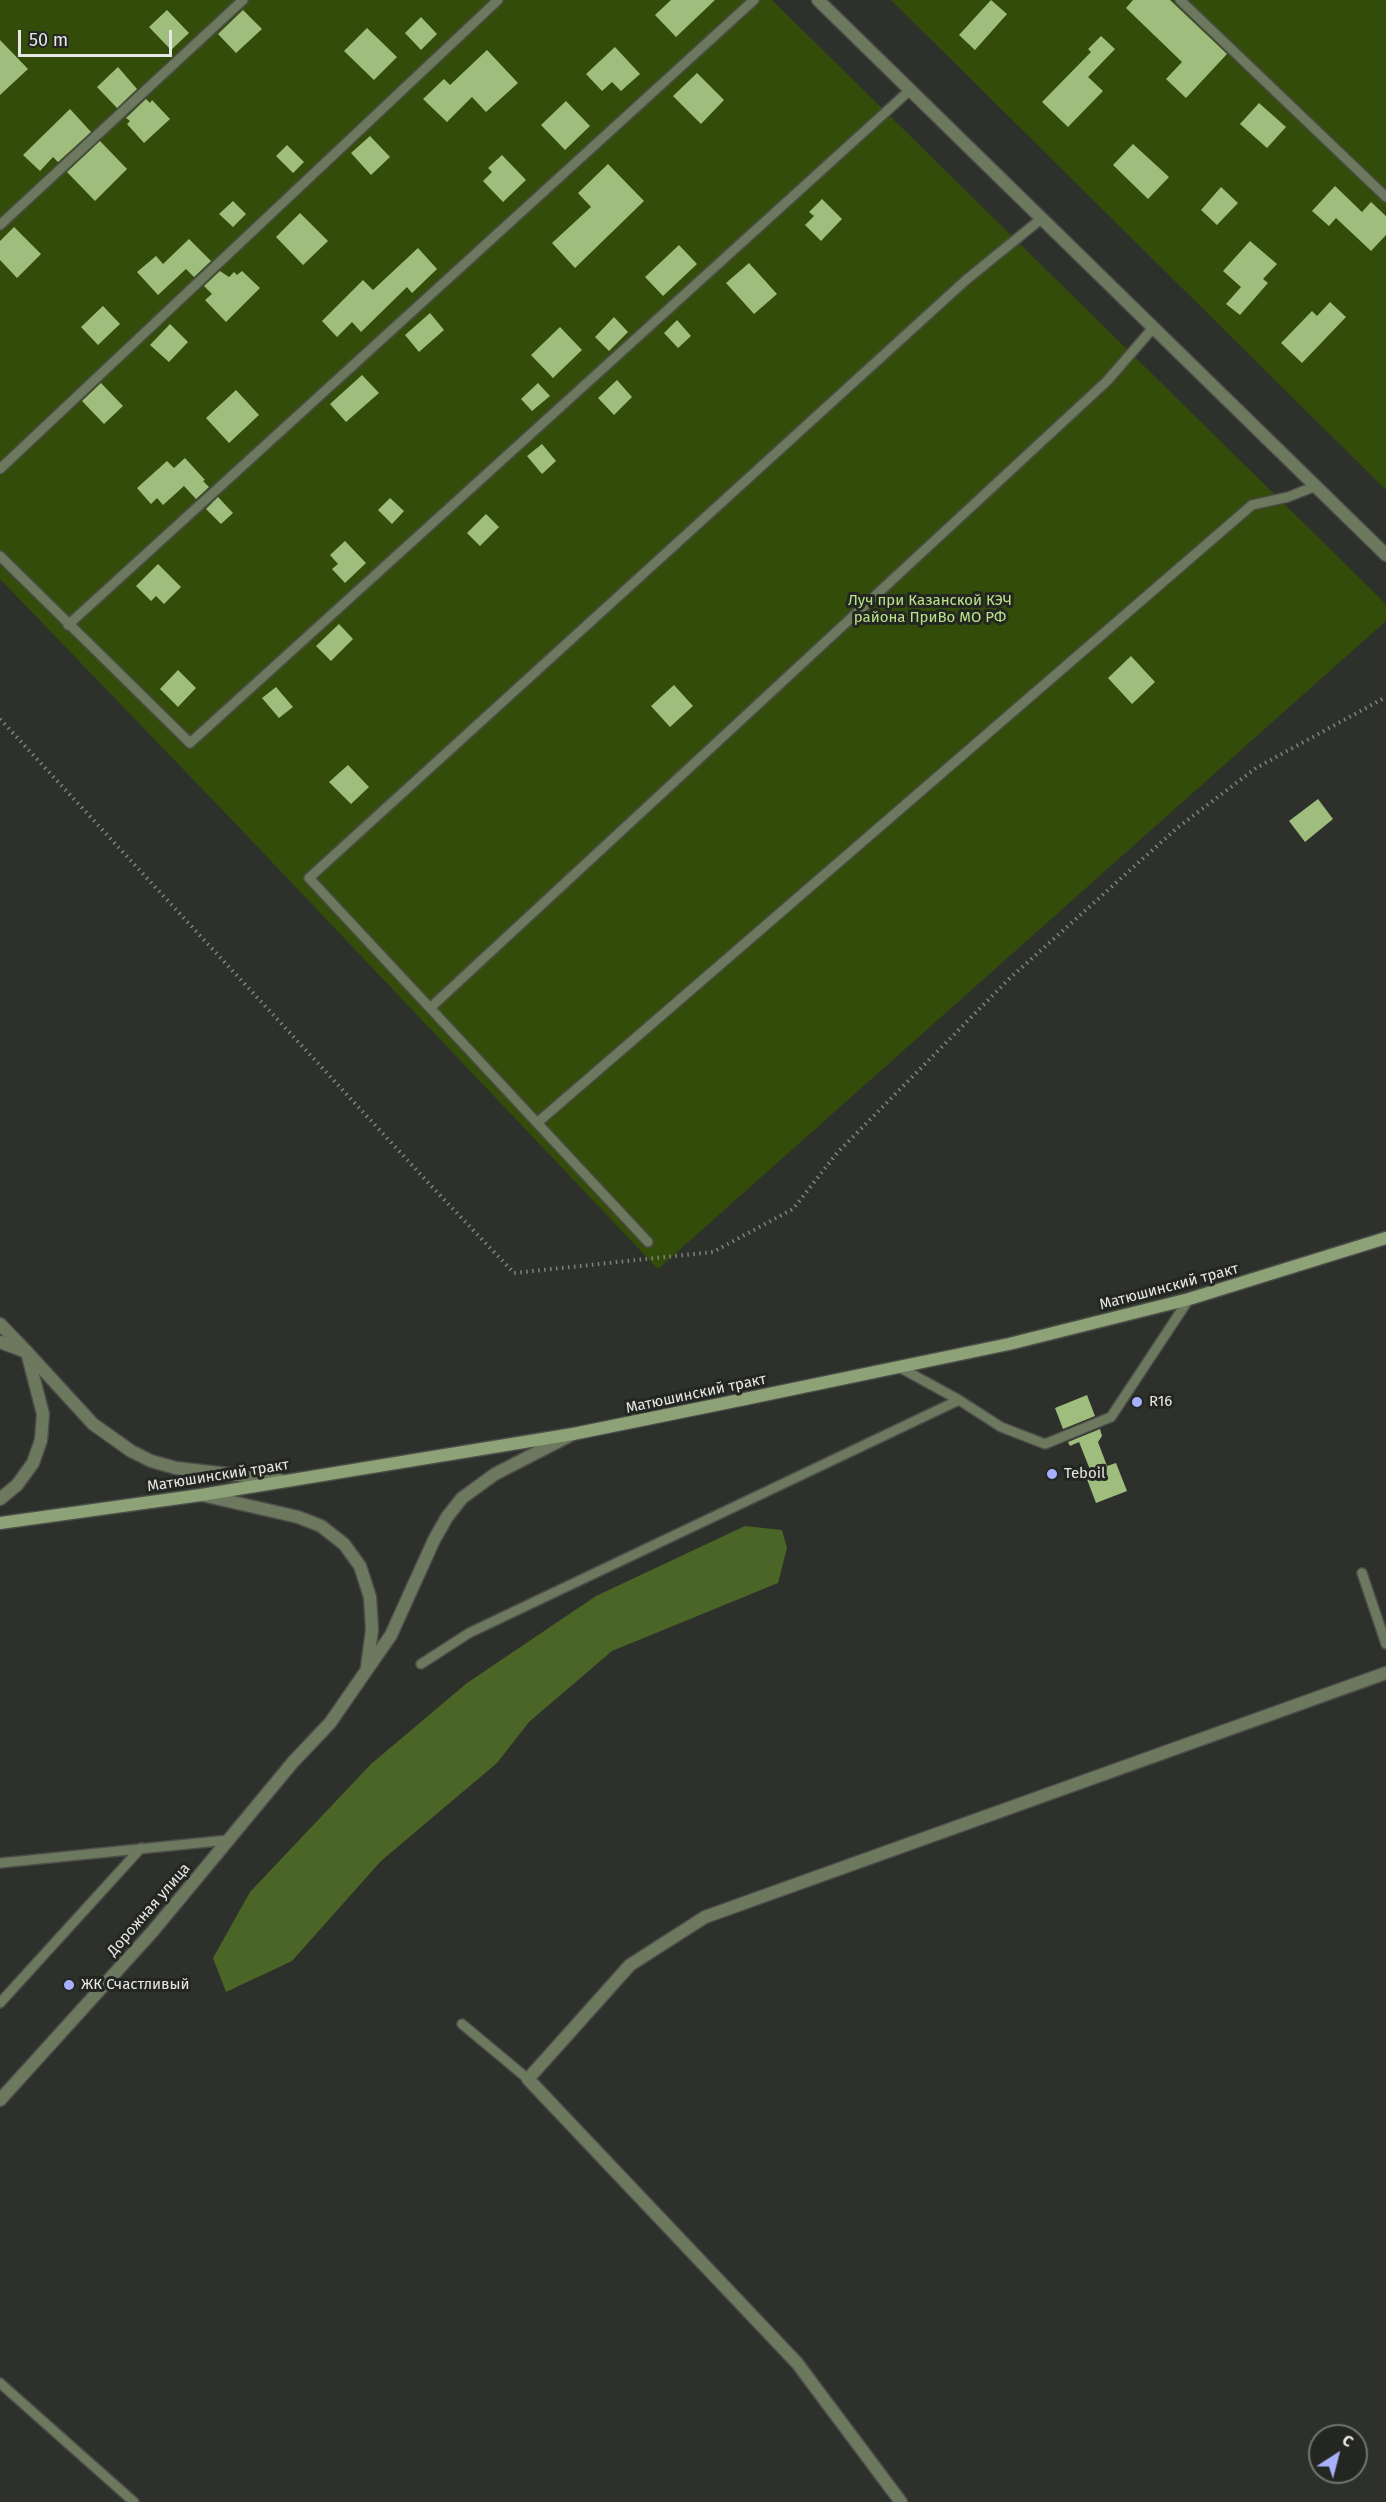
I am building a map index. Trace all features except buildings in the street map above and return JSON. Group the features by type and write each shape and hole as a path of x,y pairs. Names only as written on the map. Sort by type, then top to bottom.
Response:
{"main road":[{"name":"Матюшинский тракт","path":"0,1523 201,1495 573,1434 899,1367 1009,1344 1189,1299 1386,1238"}],"street":[{"path":"818,0 1386,555"},
{"path":"0,1324 93,1424 131,1451 151,1461 176,1468 287,1481"},
{"path":"0,1342 27,1352"},
{"path":"0,1499 18,1485 33,1463 41,1440 43,1414 27,1352"},
{"name":"Дорожная улица","path":"0,2100 153,1931 293,1762 330,1723 391,1635 434,1540 447,1517 462,1498 495,1474 573,1434"},
{"path":"201,1495 298,1518 321,1526 344,1544 360,1566 370,1597 372,1630 366,1669"},
{"path":"900,2502 797,2363 528,2079 630,1965 705,1917 1386,1674"}],"lane":[{"path":"0,225 243,0"},
{"path":"0,469 498,0"},
{"path":"68,626 754,0"},
{"path":"1180,0 1386,197"},
{"path":"0,556 68,626 190,743 910,90"},
{"path":"648,1242 309,878 966,280 1041,219"},
{"path":"430,1008 1107,381 1153,328"},
{"path":"537,1123 1252,505 1288,497 1316,486"},
{"path":"899,1367 959,1400 1001,1427 1045,1444 1111,1417 1189,1299"},
{"path":"421,1664 469,1633 959,1400"},
{"path":"1362,1573 1386,1644"},
{"path":"0,1863 228,1840"},
{"path":"0,2003 141,1848"},
{"path":"462,2024 528,2079"},
{"path":"0,2383 134,2502"}],"green space":[{"name":"Луч при Казанской КЭЧ района ПриВо МО РФ","path":"0,0 772,0 1386,604 1386,621 658,1269 0,579"},
{"path":"891,0 1386,0 1386,490"},
{"path":"745,1526 782,1530 787,1548 778,1583 612,1651 529,1722 497,1763 381,1861 292,1961 226,1992 213,1958 250,1892 371,1764 467,1683 596,1596"}],"place":[{"name":"R16","path":"1137,1402"},
{"name":"Teboil","path":"1052,1474"},
{"name":"ЖК Счастливый","path":"69,1985"}]}
